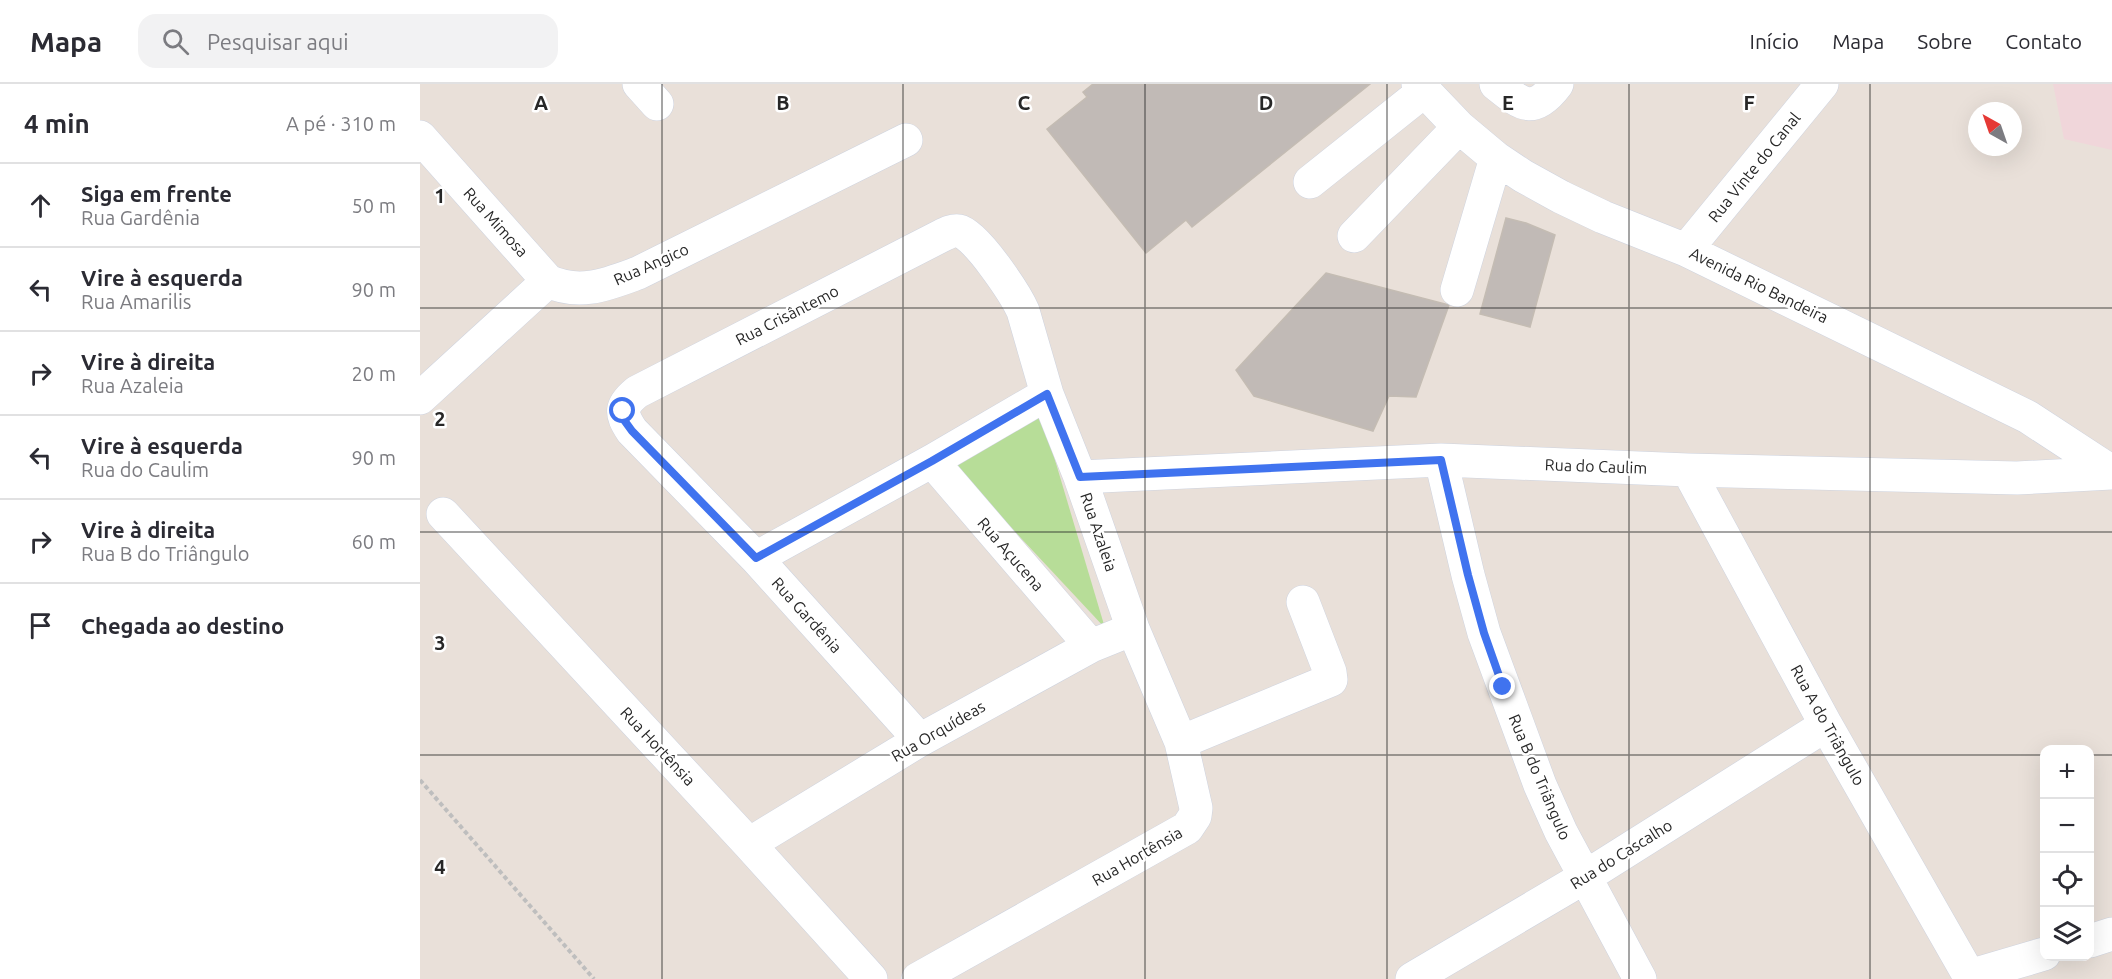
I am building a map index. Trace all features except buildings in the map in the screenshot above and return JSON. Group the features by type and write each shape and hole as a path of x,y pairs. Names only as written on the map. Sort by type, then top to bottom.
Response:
{"street":[{"path":"1496,84 1519,102 1527,104 1536,103 1557,84"},
{"name":"Rua Vinte do Canal","path":"1686,250 1822,84"},
{"path":"1310,182 1421,88"},
{"name":"Avenida Rio Bandeira","path":"1421,88 1459,127 1522,176 1603,217 1686,250 2028,417 2112,473"},
{"path":"1354,236 1459,127"},
{"name":"Rua Mimosa","path":"420,137 548,281"},
{"name":"Rua Angico","path":"548,281 579,289 601,287 638,273 906,140"},
{"path":"1457,290 1496,158"},
{"name":"Rua Azaleia","path":"960,231 974,240 1017,297 1047,394 1080,477 1133,629 1181,742 1195,799 1195,816"},
{"name":"Rua Crisântemo","path":"623,411 629,398 637,392 941,236 960,231"},
{"path":"420,398 548,281"},
{"path":"756,558 932,461 1047,394"},
{"name":"Rua Gardênia","path":"623,411 624,420 632,431 756,558 920,740"},
{"name":"Rua do Caulim","path":"1080,477 1441,460 1688,470 2017,478 2112,473"},
{"name":"Rua B do Triângulo","path":"1441,460 1484,633 1540,785 1561,832 1640,979"},
{"name":"Rua Açucena","path":"932,461 1090,646"},
{"name":"Rua A do Triângulo","path":"1688,470 1826,725 1970,978"},
{"name":"Rua Hortênsia","path":"443,514 871,979"},
{"path":"1181,742 1330,680 1330,672 1303,602"},
{"name":"Rua Orquídeas","path":"749,844 920,740 1090,646 1133,629"},
{"name":"Rua do Cascalho","path":"1412,979 1586,877 1826,725"},
{"name":"Rua Hortênsia","path":"918,979 1187,828 1195,816"},
{"path":"2094,939 2112,934"},
{"path":"1970,978 2040,955"}],"path":[{"path":"420,780 594,979"}],"shaded area":[{"path":"2053,84 2112,84 2112,150 2064,139"}],"green space":[{"path":"1041,413 1105,628 950,462"}],"route":[{"path":"623,411 624,420 632,431 756,558 932,461 1047,394 1080,477 1441,460 1468,575 1484,633 1503,687"}]}
